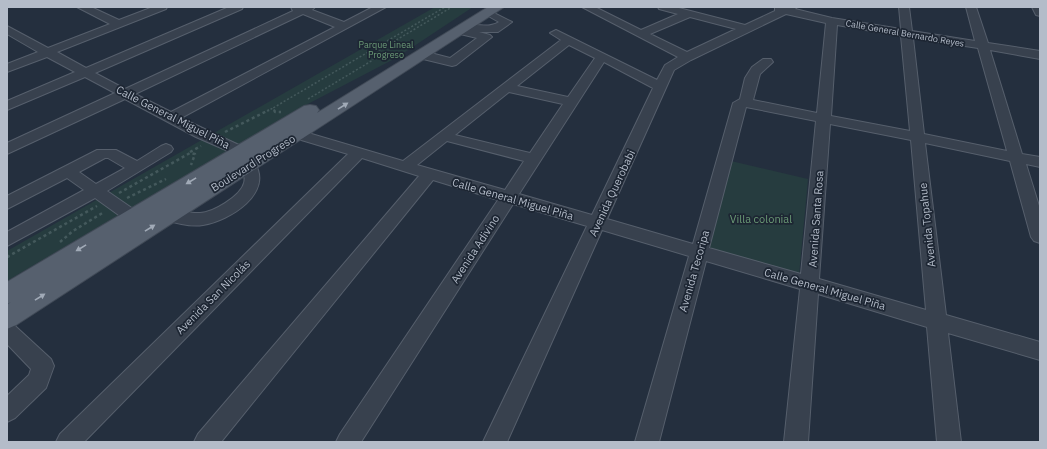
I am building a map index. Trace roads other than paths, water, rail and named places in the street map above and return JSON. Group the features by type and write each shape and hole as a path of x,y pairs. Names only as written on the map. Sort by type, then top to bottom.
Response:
{"main road":[{"name":"Boulevard Progreso","path":"7,318 202,194 229,166 298,134 463,29 489,9"},
{"name":"Boulevard Progreso","path":"7,294 133,216 245,158 312,103 489,9"},
{"path":"298,134 307,119 312,103"}],"street":[{"path":"82,7 120,24"},
{"path":"7,68 162,7"},
{"path":"7,106 238,7"},
{"path":"170,118 381,7"},
{"path":"587,7 687,57"},
{"path":"663,7 748,29"},
{"name":"Avenida Topahue","path":"904,7 908,33 949,442"},
{"path":"971,7 984,46 1040,237"},
{"path":"1037,7 1040,13"},
{"path":"7,149 303,8 344,26"},
{"name":"Calle General Bernardo Reyes","path":"783,8 832,21 1040,55"},
{"name":"Avenida Querobabi","path":"495,442 669,68 687,57 748,29 783,8"},
{"path":"489,9 516,14"},
{"path":"641,34 688,14"},
{"name":"Avenida Santa Rosa","path":"796,442 811,285 832,21"},
{"path":"422,55 452,62 486,37 463,29"},
{"name":"Calle General Miguel Piña","path":"10,33 245,158"},
{"path":"556,33 660,87"},
{"path":"405,167 568,40"},
{"name":"Avenida Adivino","path":"348,442 601,57"},
{"name":"Avenida Tecoripa","path":"647,442 740,103 744,102 754,71 758,66 767,62"},
{"path":"506,88 572,102"},
{"path":"744,102 1040,162"},
{"name":"Calle General Miguel Piña","path":"298,134 405,167 1040,351"},
{"path":"443,136 534,159"},
{"path":"7,240 137,168 166,149"},
{"path":"7,203 106,152 111,153 137,168"},
{"name":"Avenida San Nicolás","path":"68,442 358,152"},
{"path":"169,215 201,220 212,218 224,210 245,194 252,185 253,177 245,158"},
{"path":"67,172 133,216"},
{"path":"206,442 429,174"},
{"path":"7,331 43,366 38,381 7,411"}],"park label":[{"name":"Parque Lineal Progreso","path":"386,50"},
{"name":"Villa colonial","path":"761,219"}]}
